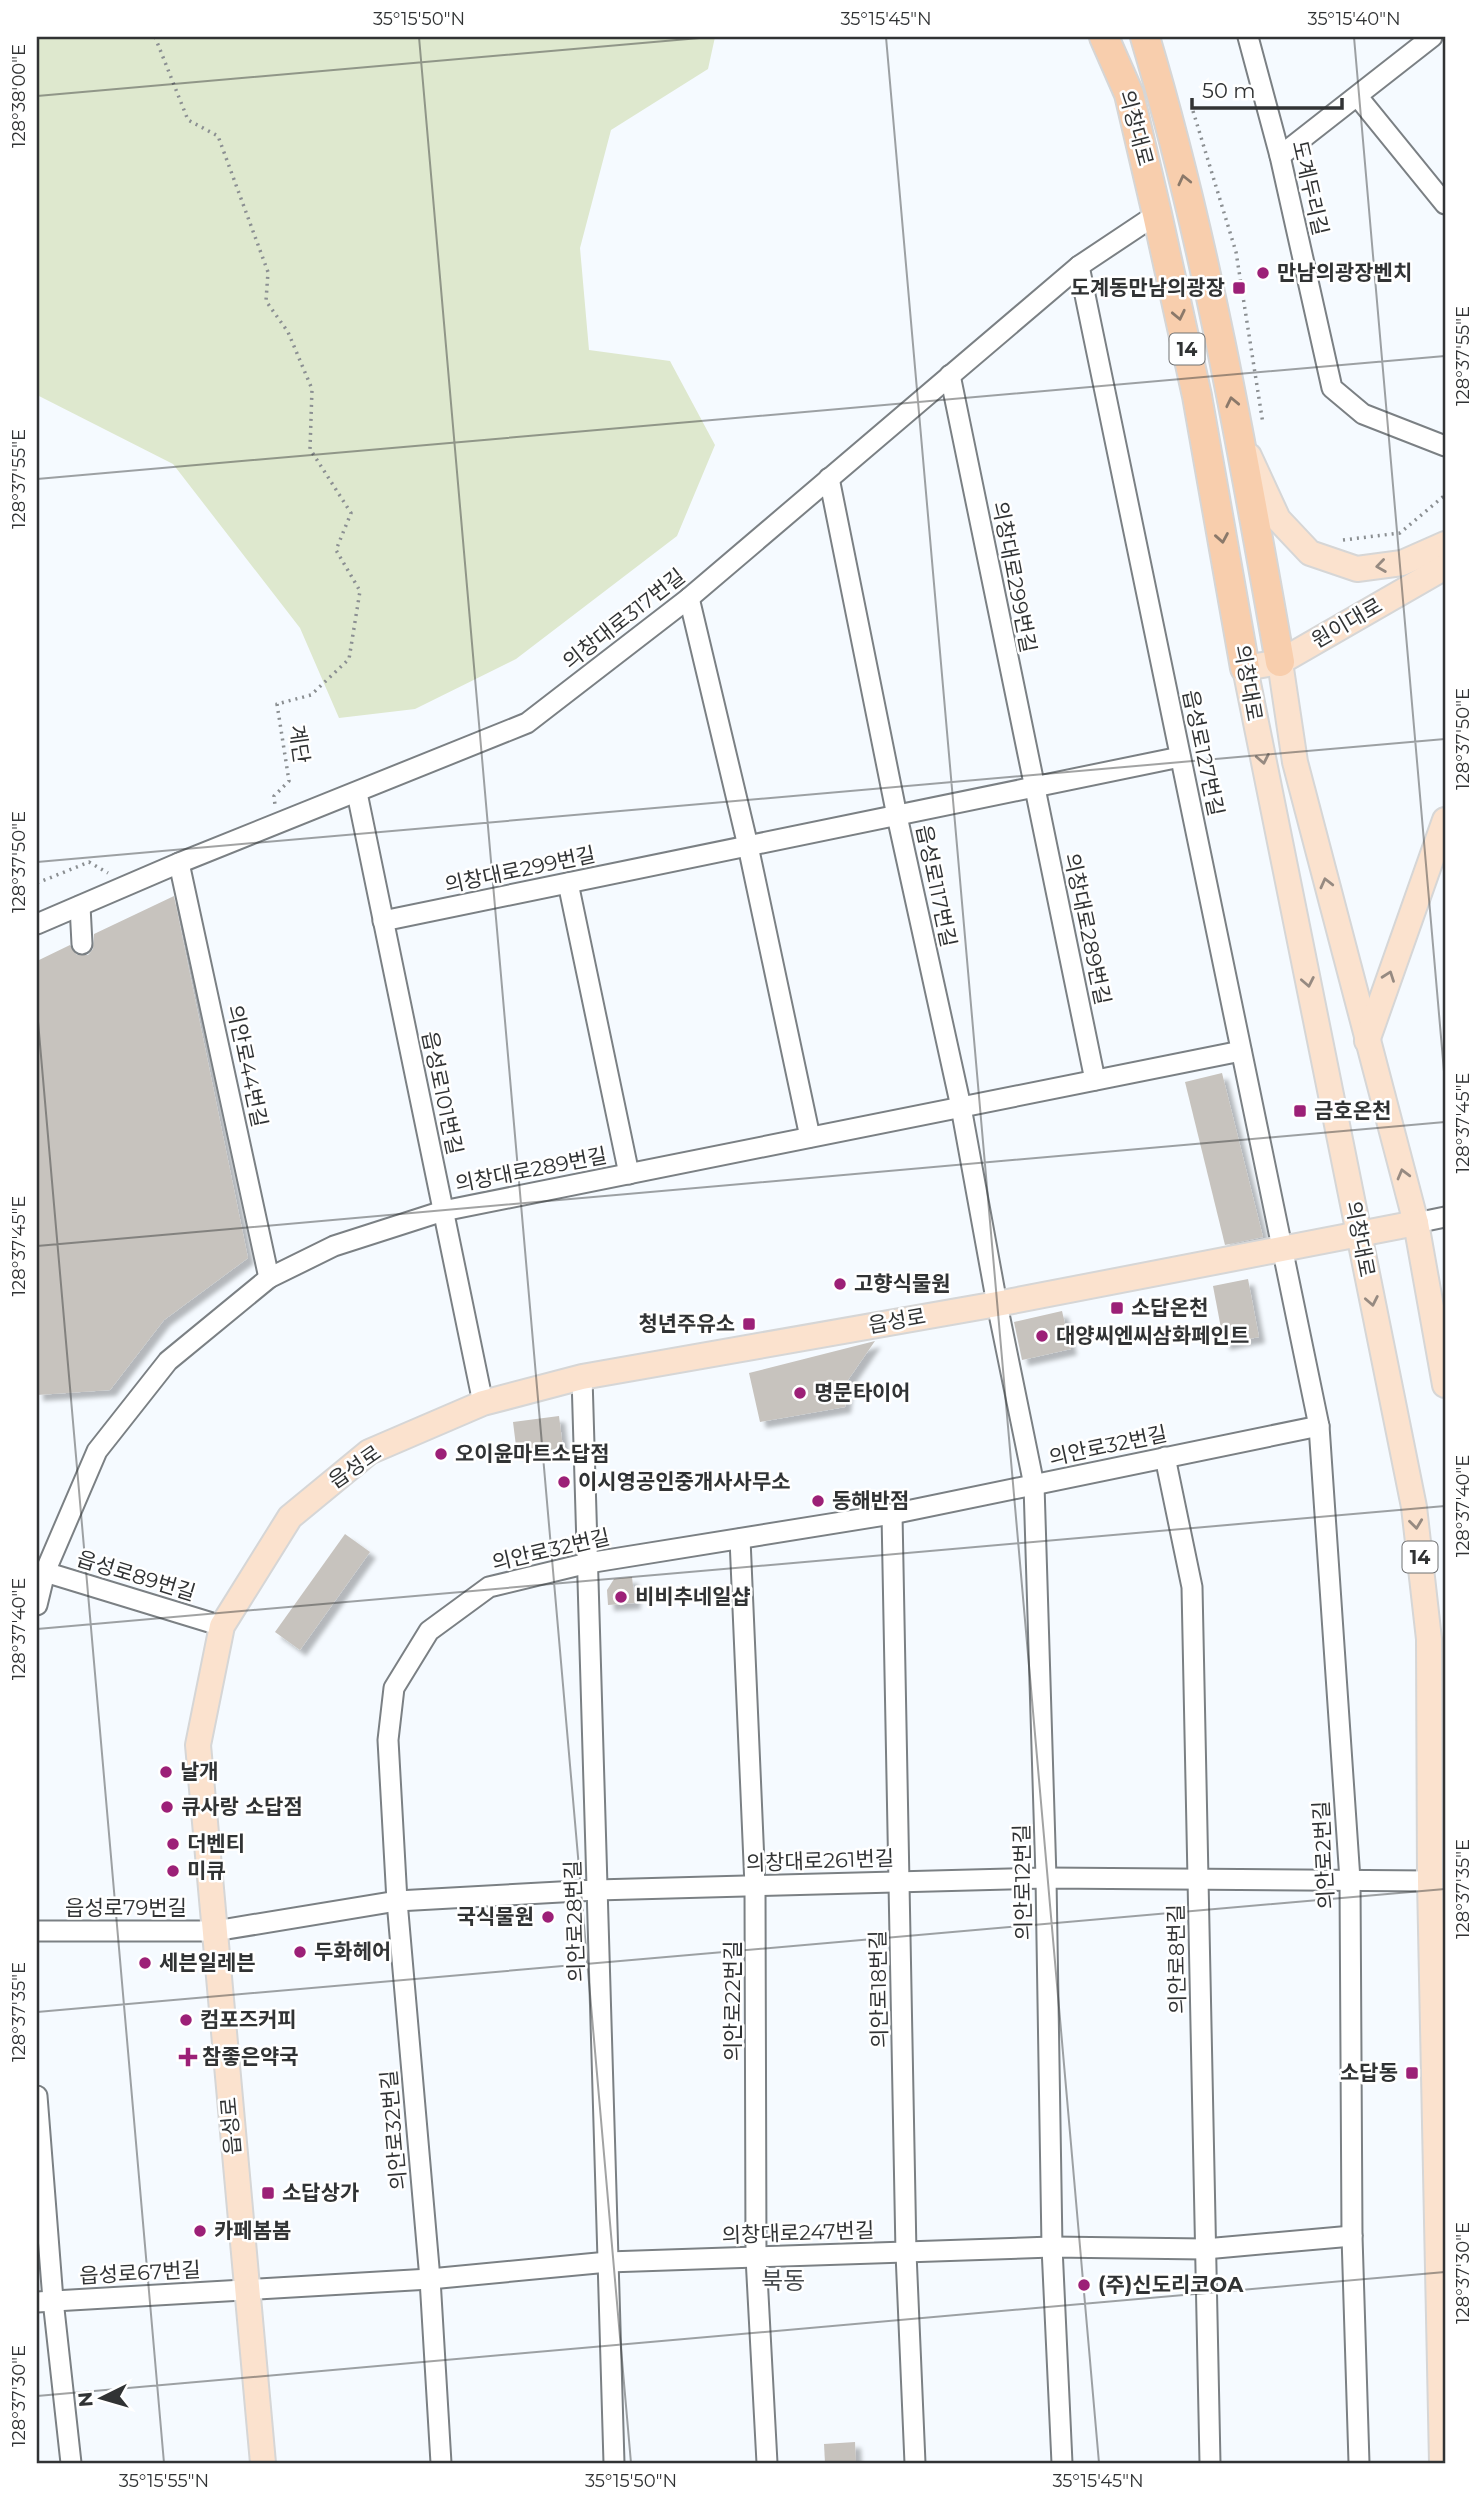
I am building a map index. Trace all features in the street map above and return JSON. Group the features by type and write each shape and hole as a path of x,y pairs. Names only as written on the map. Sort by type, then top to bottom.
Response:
{"highway":[{"name":"의창대로","path":"1104,37 1129,94 1157,214 1197,396 1245,668"},
{"name":"의창대로","path":"1144,37 1177,150 1240,435 1280,662"}],"main road":[{"path":"1240,435 1279,519 1310,553 1357,569 1402,563 1445,544"},
{"name":"원이대로","path":"1245,668 1280,662 1445,566"},
{"name":"의창대로","path":"1280,662 1295,762 1416,1223 1445,1385"},
{"name":"의창대로","path":"1245,668 1414,1507 1427,1626 1438,1881 1443,2463"},
{"path":"1367,1041 1445,820"},
{"name":"읍성로","path":"262,2463 198,1745 222,1626 290,1517 369,1452 483,1403 582,1377 997,1304 1416,1223"}],"street":[{"name":"도계두리길","path":"1248,37 1280,156 1332,388 1363,414 1445,446"},
{"path":"1280,156 1432,37"},
{"path":"1358,97 1445,204"},
{"name":"의창대로317번길","path":"37,924 179,863 527,723 689,598 1079,266 1157,214"},
{"name":"읍성로127번길","path":"1079,266 1282,1249"},
{"name":"의창대로299번길","path":"950,375 1034,788"},
{"name":"읍성로117번길","path":"829,478 897,816 961,1107 997,1304"},
{"path":"689,598 748,846 810,1138"},
{"name":"의창대로299번길","path":"383,921 1180,757"},
{"name":"의창대로289번길","path":"1034,788 1095,1080"},
{"name":"읍성로101번길","path":"358,793 483,1403"},
{"name":"의안로44번길","path":"179,863 269,1278"},
{"name":"의창대로289번길","path":"568,883 629,1174"},
{"path":"80,906 82,944"},
{"name":"의창대로289번길","path":"443,1211 1241,1051"},
{"path":"37,1605 41,1572 97,1451 168,1361 269,1278 334,1246 443,1211"},
{"path":"1416,1223 1445,1217"},
{"name":"의안로2번길","path":"1282,1249 1319,1426 1350,1880 1352,2236 1359,2463"},
{"name":"의안로12번길","path":"997,1304 1034,1485 1046,1878 1052,2247 1062,2463"},
{"name":"의안로28번길","path":"582,1377 614,2463"},
{"name":"의안로32번길","path":"441,2463 430,2279 397,1900 388,1740 394,1688 429,1631 489,1587 588,1563 892,1514 1319,1426"},
{"name":"의안로8번길","path":"1165,1457 1192,1587 1210,2463"},
{"name":"의안로18번길","path":"892,1514 906,2253 915,2463"},
{"name":"의안로22번길","path":"740,1539 755,1886 756,2257 767,2463"},
{"name":"읍성로89번길","path":"41,1572 222,1626"},
{"name":"의창대로261번길","path":"215,1931 397,1900 596,1890 1046,1878 1438,1881"},
{"name":"읍성로79번길","path":"37,1931 215,1931"},
{"path":"37,2096 45,2301 71,2463"},
{"name":"의창대로247번길","path":"246,2290 430,2279 608,2262 1052,2247 1205,2249 1352,2236"},
{"name":"읍성로67번길","path":"45,2301 246,2290"}],"path":[{"name":"계단","path":"155,37 188,120 218,136 268,272 266,301 288,332 312,389 310,449 351,513 336,550 360,591 349,659 311,695 277,704 289,780 274,796 277,825"},
{"path":"1326,558 1340,540 1400,533 1445,495"},
{"path":"37,883 89,862 127,886"}],"green space":[{"path":"37,37 715,37 708,69 611,130 580,248 589,350 670,361 715,445 677,536 516,659 415,709 339,718 300,628 173,464 37,395"}],"building":[{"path":"174,896 248,1258 164,1320 110,1390 37,1395 37,961 70,945 77,955 88,955 93,949 94,934"},
{"path":"1222,1073 1263,1237 1225,1245 1185,1082"},
{"path":"1248,1279 1259,1337 1224,1344 1213,1286"},
{"name":"대양씨엔씨삼화페인트","path":"1062,1311 1071,1349 1022,1360 1014,1322"},
{"name":"명문타이어","path":"875,1341 848,1380 845,1407 760,1422 749,1373"},
{"path":"559,1416 563,1448 517,1454 513,1422"},
{"path":"345,1534 370,1552 300,1650 275,1632"},
{"name":"비비추네일샵","path":"632,1577 635,1603 608,1605 607,1590 614,1579"},
{"path":"855,2442 856,2463 825,2463 824,2444"}],"place":[{"name":"만남의광장벤치","path":"1263,273"},
{"name":"도계동만남의광장","path":"1239,288"},
{"name":"금호온천","path":"1300,1111"},
{"name":"고향식물원","path":"840,1284"},
{"name":"소답온천","path":"1117,1308"},
{"name":"청년주유소","path":"749,1324"},
{"name":"대양씨엔씨삼화페인트","path":"1042,1336"},
{"name":"명문타이어","path":"800,1393"},
{"name":"오이윤마트소답점","path":"441,1454"},
{"name":"이시영공인중개사사무소","path":"564,1482"},
{"name":"동해반점","path":"818,1501"},
{"name":"비비추네일샵","path":"621,1597"},
{"name":"날개","path":"166,1772"},
{"name":"큐사랑 소답점","path":"167,1807"},
{"name":"더벤티","path":"173,1844"},
{"name":"미큐","path":"173,1871"},
{"name":"국식물원","path":"548,1917"},
{"name":"두화헤어","path":"300,1952"},
{"name":"세븐일레븐","path":"145,1963"},
{"name":"컴포즈커피","path":"186,2020"},
{"name":"참좋은약국","path":"188,2057"},
{"name":"소답동","path":"1412,2073"},
{"name":"소답상가","path":"268,2193"},
{"name":"카페봄봄","path":"200,2231"},
{"name":"(주)신도리코OA","path":"1084,2285"}],"district":[{"name":"북동","path":"783,2281"}]}
